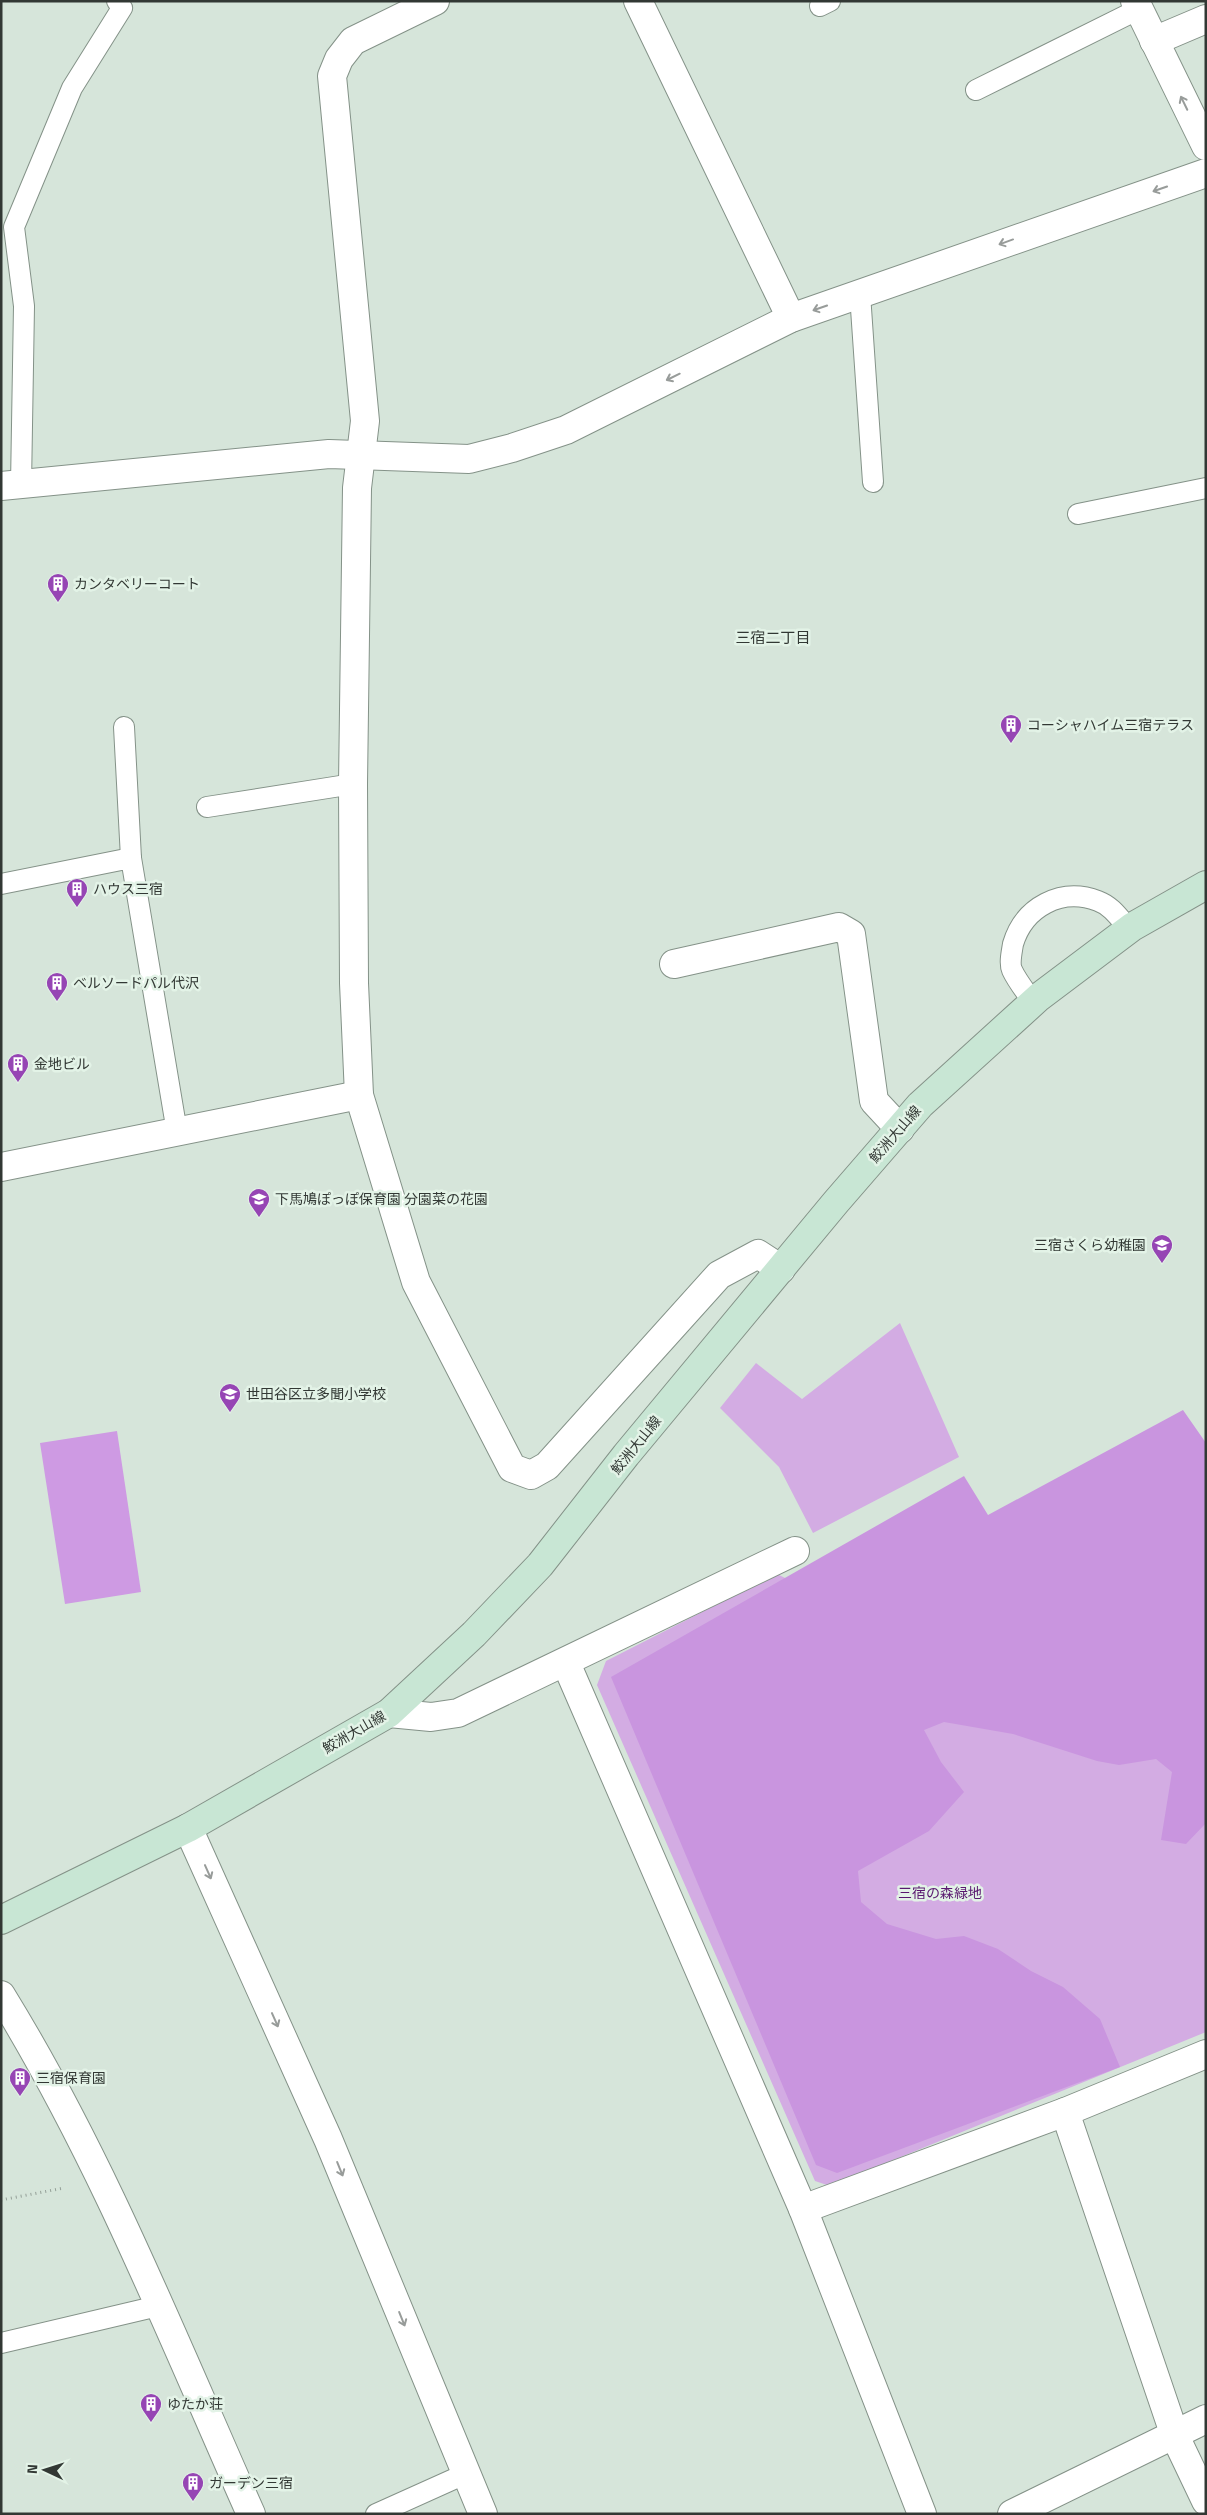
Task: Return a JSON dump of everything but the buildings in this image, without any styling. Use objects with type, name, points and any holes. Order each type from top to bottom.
[{"type":"main road","name":"鮫洲大山線","points":[[1,1920],[188,1828],[389,1713],[474,1634],[540,1565],[626,1455],[920,1105],[1033,1002],[1129,929],[1206,885]]},
{"type":"street","points":[[435,1],[353,41],[339,59],[332,76],[365,421],[358,488],[353,784],[354,983],[359,1095],[416,1282],[512,1468],[531,1475],[547,1466],[719,1275],[758,1254],[781,1269]]},
{"type":"street","points":[[638,1],[792,318]]},
{"type":"street","points":[[1137,5],[1206,146]]},
{"type":"street","points":[[1154,41],[1206,19]]},
{"type":"street","points":[[11,485],[320,455],[361,454],[469,459],[512,448],[566,430],[792,318],[1206,173]]},
{"type":"street","points":[[674,964],[839,927],[851,934],[874,1101],[900,1128]]},
{"type":"street","points":[[1,1167],[359,1095]]},
{"type":"street","points":[[389,1713],[430,1717],[458,1713],[566,1663],[795,1551]]},
{"type":"street","points":[[566,1663],[803,2209],[922,2514]]},
{"type":"street","points":[[188,1828],[328,2139],[483,2514]]},
{"type":"street","points":[[1,1995],[27,2038],[104,2181],[250,2514]]},
{"type":"street","points":[[803,2209],[1065,2112],[1206,2054]]},
{"type":"street","points":[[1065,2112],[1175,2436],[1206,2501]]},
{"type":"street","points":[[1012,2514],[1206,2420]]},
{"type":"lane","points":[[11,485],[24,306],[14,227],[72,88],[122,8],[117,1]]},
{"type":"lane","points":[[976,90],[1137,5]]},
{"type":"lane","points":[[860,294],[873,482]]},
{"type":"lane","points":[[1078,514],[1206,488]]},
{"type":"lane","points":[[124,728],[131,858],[177,1132]]},
{"type":"lane","points":[[207,807],[353,784]]},
{"type":"lane","points":[[1,884],[131,858]]},
{"type":"lane","points":[[1033,1002],[1011,969],[1012,950],[1018,929],[1027,916],[1050,902],[1062,898],[1083,898],[1099,901],[1111,908],[1129,929]]},
{"type":"lane","points":[[1,2343],[158,2306]]},
{"type":"lane","points":[[376,2514],[465,2474]]},
{"type":"path","points":[[1,2200],[104,2181]]},
{"type":"green space","points":[[900,1323],[959,1457],[813,1533],[779,1467],[720,1408],[756,1363],[802,1399]]},
{"type":"green space","name":"三宿の森緑地","points":[[777,1574],[860,1615],[1206,1604],[1206,2032],[830,2186],[815,2181],[597,1685],[606,1661]]},
{"type":"shaded area","name":"三宿の森緑地","points":[[1183,1410],[1206,1443],[1206,1823],[1186,1844],[1161,1840],[1172,1772],[1156,1759],[1119,1765],[1097,1761],[1013,1734],[944,1722],[924,1730],[941,1762],[964,1792],[929,1831],[858,1871],[861,1902],[887,1924],[936,1939],[964,1936],[998,1949],[1031,1971],[1063,1987],[1100,2019],[1120,2067],[837,2173],[816,2165],[611,1677],[964,1476],[988,1515]]},
{"type":"shaded area","points":[[117,1431],[141,1592],[65,1604],[40,1443]]},
{"type":"place","name":"カンタベリーコート","points":[[58,603]]},
{"type":"place","name":"コーシャハイム三宿テラス","points":[[1011,744]]},
{"type":"place","name":"ハウス三宿","points":[[77,908]]},
{"type":"place","name":"ベルソードパル代沢","points":[[57,1002]]},
{"type":"place","name":"金地ビル","points":[[18,1083]]},
{"type":"place","name":"下馬鳩ぽっぽ保育園 分園菜の花園","points":[[259,1218]]},
{"type":"place","name":"三宿さくら幼稚園","points":[[1162,1264]]},
{"type":"place","name":"世田谷区立多聞小学校","points":[[230,1413]]},
{"type":"place","name":"三宿保育園","points":[[20,2097]]},
{"type":"place","name":"ゆたか荘","points":[[151,2423]]},
{"type":"place","name":"ガーデン三宿","points":[[193,2502]]},
{"type":"district","name":"三宿二丁目","points":[[773,638]]}]
